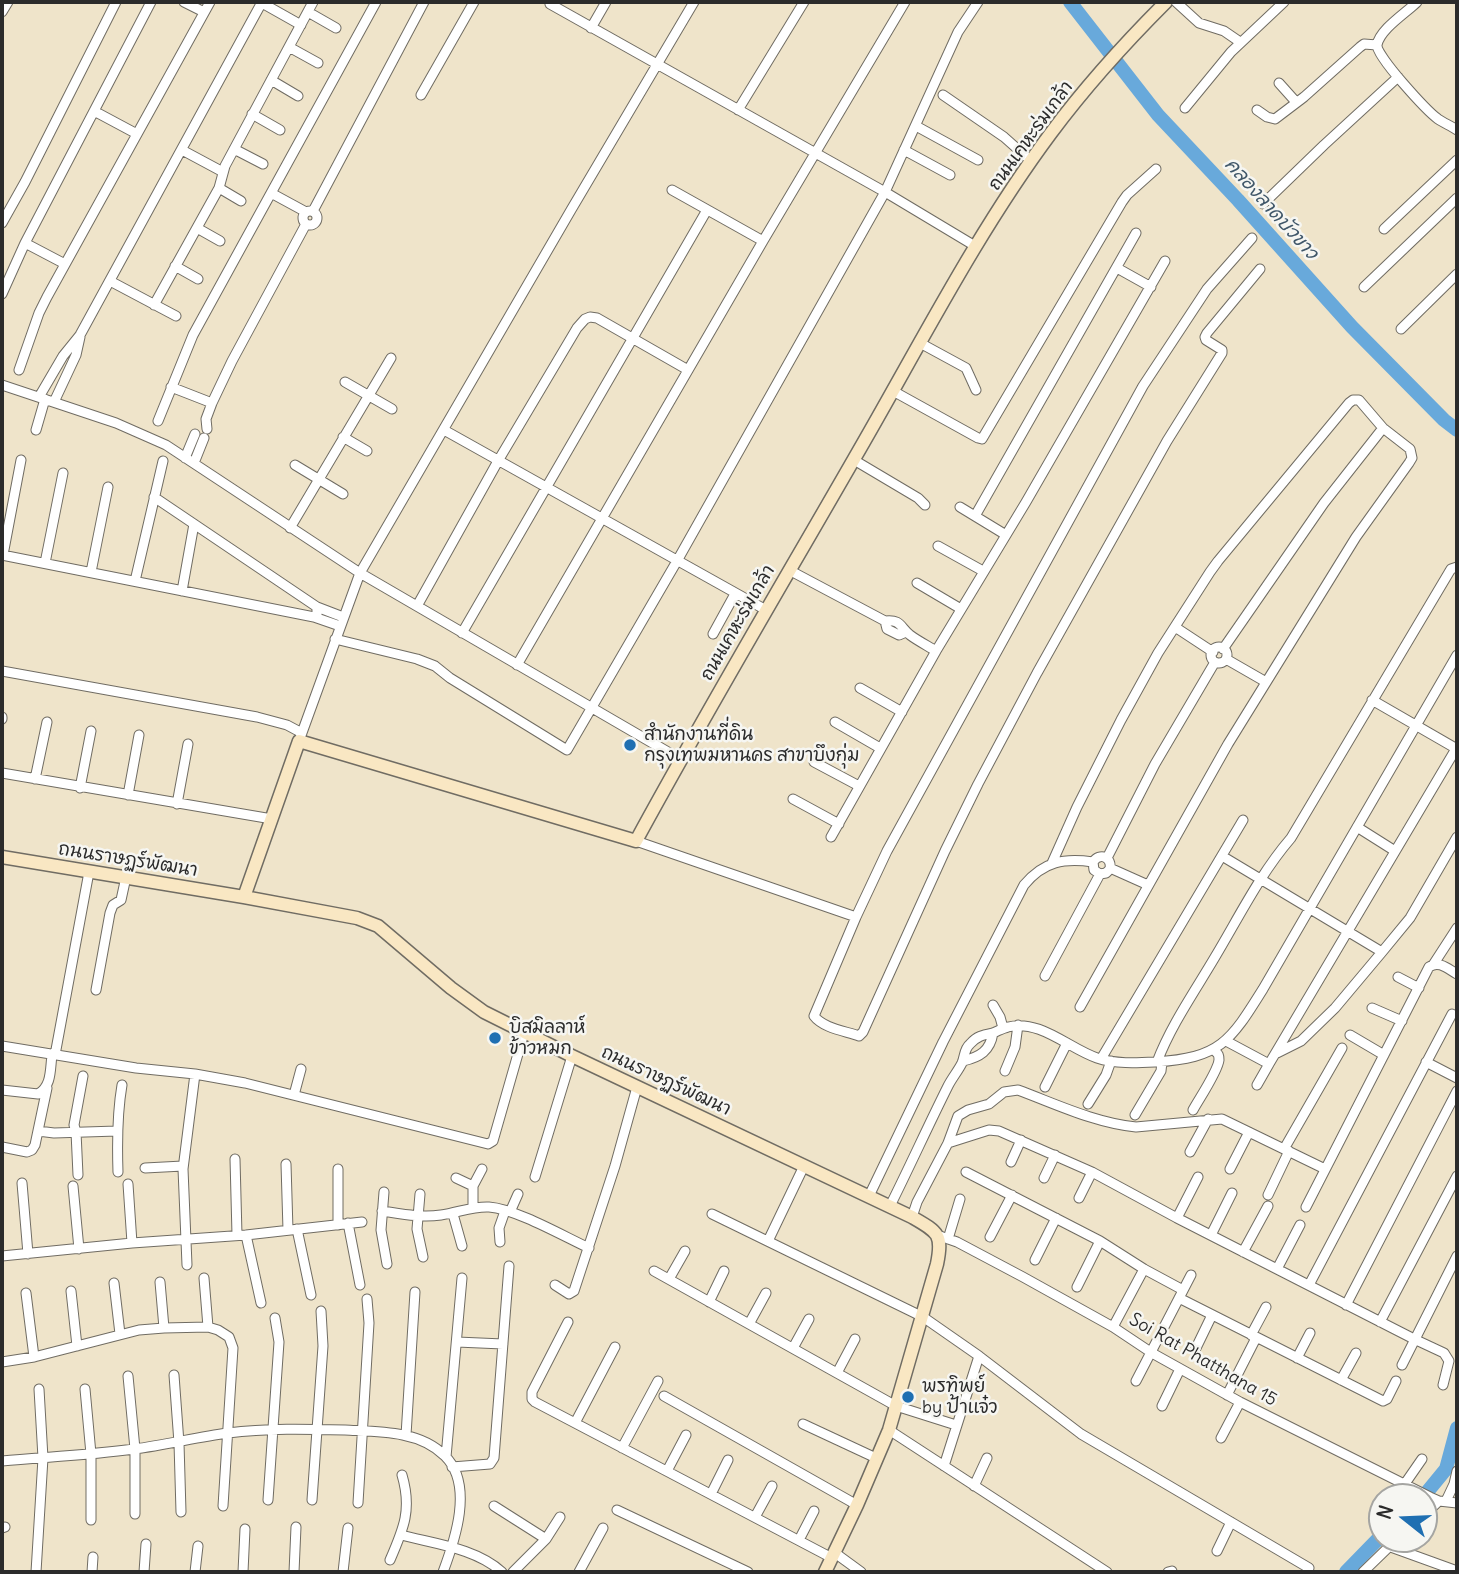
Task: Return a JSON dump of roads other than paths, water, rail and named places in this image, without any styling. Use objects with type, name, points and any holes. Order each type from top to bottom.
[{"type":"street","points":[[2,12],[8,2]]},
{"type":"street","points":[[2,223],[116,2]]},
{"type":"street","points":[[2,294],[25,243],[151,2]]},
{"type":"street","points":[[184,2],[204,12]]},
{"type":"street","points":[[19,370],[39,313],[210,2]]},
{"type":"street","points":[[154,305],[219,188],[234,149],[313,2]]},
{"type":"street","points":[[158,421],[193,335],[376,2]]},
{"type":"street","points":[[190,460],[232,361],[306,225],[303,219],[424,2]]},
{"type":"street","points":[[421,95],[474,2]]},
{"type":"street","points":[[591,28],[606,2]]},
{"type":"street","points":[[244,897],[360,573],[694,2]]},
{"type":"street","points":[[738,110],[804,2]]},
{"type":"street","points":[[517,665],[905,2]]},
{"type":"street","points":[[335,639],[435,666],[567,750],[885,192],[958,32],[978,2]]},
{"type":"street","name":"ถนนเคหะร่มเกล้า","points":[[636,841],[680,759],[975,246],[1031,161],[1089,85],[1166,2]]},
{"type":"street","points":[[1176,2],[1199,23],[1224,31],[1240,42]]},
{"type":"street","points":[[1185,108],[1240,42],[1284,2]]},
{"type":"street","points":[[1418,2],[1385,31],[1377,46],[1378,52],[1436,118],[1457,130]]},
{"type":"street","points":[[37,430],[63,356],[80,335],[262,3],[301,25]]},
{"type":"street","points":[[550,4],[885,192],[975,246]]},
{"type":"street","points":[[308,12],[336,28]]},
{"type":"street","points":[[1257,110],[1266,117],[1275,119],[1364,44],[1377,46]]},
{"type":"street","points":[[289,47],[318,63]]},
{"type":"street","points":[[1263,204],[1398,77]]},
{"type":"street","points":[[271,80],[298,96]]},
{"type":"street","points":[[1279,83],[1296,102]]},
{"type":"street","points":[[943,95],[1004,137],[1031,161]]},
{"type":"street","points":[[94,111],[137,134]]},
{"type":"street","points":[[253,114],[280,130]]},
{"type":"street","points":[[916,126],[978,160]]},
{"type":"street","points":[[234,149],[263,164]]},
{"type":"street","points":[[182,150],[223,172]]},
{"type":"street","points":[[904,150],[950,175]]},
{"type":"street","points":[[1384,229],[1457,160]]},
{"type":"street","points":[[892,391],[982,439],[1122,202],[1156,169]]},
{"type":"street","points":[[219,188],[242,201]]},
{"type":"street","points":[[672,190],[763,241]]},
{"type":"street","points":[[271,193],[309,212]]},
{"type":"street","points":[[1364,287],[1457,198]]},
{"type":"street","points":[[463,634],[707,210]]},
{"type":"street","points":[[197,228],[220,241]]},
{"type":"street","points":[[975,516],[1136,233]]},
{"type":"street","points":[[1252,237],[1207,289],[1143,386],[893,839],[814,1016],[817,1021],[859,1036],[863,1032],[951,840],[1018,709],[1167,441],[1222,352],[1206,340],[1207,333],[1260,269]]},
{"type":"street","points":[[25,243],[65,264]]},
{"type":"street","points":[[831,837],[936,651],[1106,367],[1166,261]]},
{"type":"street","points":[[176,266],[198,279]]},
{"type":"street","points":[[1117,268],[1151,287]]},
{"type":"street","points":[[1401,330],[1457,274]]},
{"type":"street","points":[[110,281],[176,316]]},
{"type":"street","points":[[417,606],[498,461],[584,319],[597,318],[688,370]]},
{"type":"street","points":[[46,399],[76,355],[80,335]]},
{"type":"street","points":[[920,343],[965,368],[976,390]]},
{"type":"street","points":[[290,528],[391,358]]},
{"type":"street","points":[[345,382],[392,409]]},
{"type":"street","points":[[2,385],[116,423],[166,445],[360,573],[680,759]]},
{"type":"street","points":[[171,387],[212,403]]},
{"type":"street","points":[[1052,863],[1121,720],[1158,653],[1218,561],[1349,403],[1353,400],[1362,402],[1383,428],[1410,449],[1412,452],[1409,463],[1356,537],[1266,682],[1080,1007]]},
{"type":"street","points":[[1223,649],[1308,526],[1383,428]]},
{"type":"street","points":[[444,430],[766,610]]},
{"type":"street","points":[[343,437],[368,451]]},
{"type":"street","points":[[21,460],[2,555],[341,622]]},
{"type":"street","points":[[854,460],[918,498],[925,505]]},
{"type":"street","points":[[135,581],[163,461]]},
{"type":"street","points":[[295,466],[343,494]]},
{"type":"street","points":[[46,563],[63,473]]},
{"type":"street","points":[[91,572],[108,487]]},
{"type":"street","points":[[154,497],[341,622]]},
{"type":"street","points":[[960,507],[1006,535]]},
{"type":"street","points":[[182,591],[194,524]]},
{"type":"street","points":[[938,546],[983,571]]},
{"type":"street","points":[[1135,1115],[1161,1070],[1159,1062],[1163,1047],[1176,1023],[1261,879],[1277,854],[1292,838],[1451,569],[1457,567]]},
{"type":"street","points":[[789,570],[885,621],[887,629],[900,635],[906,632],[936,651]]},
{"type":"street","points":[[917,583],[961,609]]},
{"type":"street","points":[[713,634],[735,594]]},
{"type":"street","points":[[314,617],[317,615],[317,607]]},
{"type":"street","points":[[1175,627],[1213,652]]},
{"type":"street","points":[[1215,662],[1212,657],[1217,648],[1223,649],[1227,654],[1226,659]]},
{"type":"street","points":[[890,1206],[947,1088],[963,1061],[968,1045],[979,1035],[1017,1025],[1035,1028],[1101,1059],[1126,1063],[1192,1058],[1214,1050],[1226,1041],[1245,1018],[1457,655]]},
{"type":"street","points":[[1226,659],[1266,682]]},
{"type":"street","points":[[1215,662],[1220,663],[1226,659]]},
{"type":"street","points":[[1107,858],[1155,764],[1215,662]]},
{"type":"street","points":[[2,671],[257,717],[287,725],[301,737],[636,841],[856,917]]},
{"type":"street","points":[[860,688],[902,712]]},
{"type":"street","points":[[1257,1086],[1457,748],[1372,700]]},
{"type":"street","points":[[35,779],[47,722]]},
{"type":"street","points":[[835,722],[880,748]]},
{"type":"street","points":[[80,788],[90,731]]},
{"type":"street","points":[[128,795],[139,735]]},
{"type":"street","points":[[177,804],[188,744]]},
{"type":"street","points":[[814,762],[859,786]]},
{"type":"street","points":[[2,774],[272,819]]},
{"type":"street","points":[[793,799],[839,824]]},
{"type":"street","points":[[1101,1059],[1243,820]]},
{"type":"street","points":[[1357,827],[1395,851]]},
{"type":"street","points":[[1275,1054],[1301,1041],[1335,1008],[1382,952],[1410,918],[1457,837]]},
{"type":"street","points":[[1098,856],[1102,856],[1111,862],[1110,868],[1106,873],[1100,874],[1094,870],[1093,862],[1098,856]]},
{"type":"street","points":[[1222,856],[1382,952]]},
{"type":"street","name":"ถนนราษฏร์พัฒนา","points":[[2,857],[244,897],[371,923],[386,932],[484,1012],[890,1206],[943,1237]]},
{"type":"street","points":[[869,1196],[943,1042],[1019,894],[1031,877],[1052,863],[1064,860],[1093,862]]},
{"type":"street","points":[[1110,868],[1148,885]]},
{"type":"street","points":[[2,1147],[27,1152],[35,1145],[89,872]]},
{"type":"street","points":[[1045,976],[1100,874]]},
{"type":"street","points":[[96,990],[110,913],[113,905],[121,900],[126,877]]},
{"type":"street","points":[[1306,1207],[1429,967],[1457,928]]},
{"type":"street","points":[[1433,965],[1438,964],[1457,974]]},
{"type":"street","points":[[1398,977],[1419,988]]},
{"type":"street","points":[[993,1005],[1003,1028]]},
{"type":"street","points":[[1372,1007],[1402,1021]]},
{"type":"street","points":[[1309,1285],[1455,1009]]},
{"type":"street","points":[[1005,1071],[1017,1039],[1017,1025]]},
{"type":"street","points":[[963,1061],[978,1057],[989,1047],[993,1032]]},
{"type":"street","points":[[2,1046],[245,1083],[490,1143],[493,1141],[524,1033]]},
{"type":"street","points":[[1350,1035],[1384,1055]]},
{"type":"street","points":[[1226,1041],[1269,1064]]},
{"type":"street","points":[[1045,1087],[1068,1043]]},
{"type":"street","points":[[1268,1195],[1286,1150],[1342,1048]]},
{"type":"street","points":[[1193,1111],[1219,1060],[1214,1050]]},
{"type":"street","points":[[535,1177],[572,1056]]},
{"type":"street","points":[[1088,1104],[1106,1075],[1111,1061]]},
{"type":"street","points":[[1426,1062],[1457,1079]]},
{"type":"street","points":[[294,1095],[301,1069]]},
{"type":"street","points":[[187,1265],[183,1167],[195,1074]]},
{"type":"street","points":[[78,1175],[74,1125],[83,1076]]},
{"type":"street","points":[[118,1172],[117,1131],[122,1085]]},
{"type":"street","points":[[555,1285],[569,1294],[573,1293],[637,1087]]},
{"type":"street","points":[[2,1090],[38,1094],[47,1088]]},
{"type":"street","points":[[912,1217],[955,1123],[963,1112],[989,1104],[1010,1090],[1018,1090],[1099,1120],[1126,1126],[1222,1119],[1325,1169]]},
{"type":"street","points":[[1346,1305],[1457,1091]]},
{"type":"street","points":[[1190,1152],[1208,1119]]},
{"type":"street","points":[[948,1143],[993,1130],[1004,1132],[1091,1172],[1444,1353],[1449,1361],[1443,1385]]},
{"type":"street","points":[[38,1131],[117,1131]]},
{"type":"street","points":[[1230,1168],[1249,1132]]},
{"type":"street","points":[[1011,1162],[1021,1140]]},
{"type":"street","points":[[1044,1178],[1055,1155]]},
{"type":"street","points":[[235,1159],[241,1235],[261,1303]]},
{"type":"street","points":[[286,1164],[293,1230],[311,1295]]},
{"type":"street","points":[[768,1241],[804,1166]]},
{"type":"street","points":[[145,1168],[183,1167]]},
{"type":"street","points":[[338,1169],[343,1224],[360,1285]]},
{"type":"street","points":[[473,1208],[473,1186],[482,1169]]},
{"type":"street","points":[[966,1172],[1100,1241],[1212,1315],[1383,1401],[1387,1399],[1396,1381]]},
{"type":"street","points":[[1079,1198],[1091,1172]]},
{"type":"street","points":[[1380,1322],[1457,1176]]},
{"type":"street","points":[[1177,1218],[1198,1177]]},
{"type":"street","points":[[456,1178],[473,1186]]},
{"type":"street","points":[[22,1183],[28,1254]]},
{"type":"street","points":[[128,1184],[132,1243]]},
{"type":"street","points":[[73,1186],[79,1249]]},
{"type":"street","points":[[384,1192],[381,1230],[387,1264]]},
{"type":"street","points":[[1211,1235],[1232,1193]]},
{"type":"street","points":[[420,1194],[417,1229],[423,1257]]},
{"type":"street","points":[[500,1242],[499,1228],[518,1194]]},
{"type":"street","points":[[990,1237],[1012,1195]]},
{"type":"street","points":[[825,1572],[857,1506],[888,1430],[923,1317],[940,1244],[960,1199]]},
{"type":"street","points":[[1243,1252],[1268,1206]]},
{"type":"street","points":[[382,1211],[418,1216],[453,1214],[485,1207],[507,1212],[589,1248]]},
{"type":"street","points":[[453,1214],[462,1246]]},
{"type":"street","points":[[712,1214],[923,1317],[1081,1434],[1309,1568]]},
{"type":"street","points":[[1035,1260],[1056,1218]]},
{"type":"street","points":[[2,1256],[362,1222]]},
{"type":"street","points":[[1277,1269],[1300,1225]]},
{"type":"street","name":"Soi Rat Phatthana 15","points":[[943,1237],[1113,1327],[1152,1353],[1240,1402],[1400,1483]]},
{"type":"street","points":[[1077,1287],[1100,1241]]},
{"type":"street","points":[[669,1279],[685,1251]]},
{"type":"street","points":[[1402,1365],[1457,1256]]},
{"type":"street","points":[[452,1467],[493,1462],[509,1266]]},
{"type":"street","points":[[1113,1327],[1144,1269]]},
{"type":"street","points":[[654,1271],[896,1406],[956,1425]]},
{"type":"street","points":[[709,1302],[724,1271]]},
{"type":"street","points":[[1136,1381],[1191,1275]]},
{"type":"street","points":[[204,1278],[208,1327]]},
{"type":"street","points":[[446,1457],[462,1278]]},
{"type":"street","points":[[160,1282],[164,1328]]},
{"type":"street","points":[[114,1283],[120,1334]]},
{"type":"street","points":[[71,1291],[77,1346]]},
{"type":"street","points":[[406,1435],[415,1292]]},
{"type":"street","points":[[26,1293],[34,1357]]},
{"type":"street","points":[[749,1324],[765,1293]]},
{"type":"street","points":[[358,1503],[369,1323],[367,1299]]},
{"type":"street","points":[[1227,1395],[1266,1307]]},
{"type":"street","points":[[312,1500],[323,1346],[321,1311]]},
{"type":"street","points":[[1196,1348],[1212,1315]]},
{"type":"street","points":[[268,1500],[279,1342],[275,1318]]},
{"type":"street","points":[[793,1348],[809,1318]]},
{"type":"street","points":[[568,1322],[535,1386],[531,1396],[535,1402],[799,1540],[833,1555],[861,1572]]},
{"type":"street","points":[[2,1362],[34,1357],[120,1334],[164,1328],[208,1327],[229,1336],[233,1348],[223,1507]]},
{"type":"street","points":[[1297,1358],[1310,1333]]},
{"type":"street","points":[[838,1373],[855,1339]]},
{"type":"street","points":[[457,1342],[503,1344]]},
{"type":"street","points":[[575,1423],[615,1347]]},
{"type":"street","points":[[1340,1380],[1356,1353]]},
{"type":"street","points":[[944,1466],[979,1356]]},
{"type":"street","points":[[1162,1406],[1180,1369]]},
{"type":"street","points":[[174,1375],[181,1512]]},
{"type":"street","points":[[128,1377],[135,1449],[135,1514]]},
{"type":"street","points":[[622,1448],[658,1381]]},
{"type":"street","points":[[36,1572],[43,1458],[39,1388]]},
{"type":"street","points":[[85,1389],[91,1454],[91,1520]]},
{"type":"street","points":[[664,1396],[857,1506]]},
{"type":"street","points":[[1221,1438],[1240,1402]]},
{"type":"street","points":[[803,1424],[876,1458]]},
{"type":"street","points":[[2,1461],[135,1449],[227,1433],[274,1429],[406,1435],[426,1443],[446,1457],[459,1488],[460,1513],[443,1572]]},
{"type":"street","points":[[888,1430],[1107,1572]]},
{"type":"street","points":[[667,1471],[686,1435]]},
{"type":"street","points":[[974,1486],[987,1458]]},
{"type":"street","points":[[1410,1483],[1422,1459]]},
{"type":"street","points":[[711,1494],[728,1460]]},
{"type":"street","points":[[1438,1500],[1454,1484],[1457,1471]]},
{"type":"street","points":[[390,1560],[401,1535],[407,1503],[402,1475]]},
{"type":"street","points":[[755,1517],[772,1486]]},
{"type":"street","name":"Soi Rat Phatthana 15","points":[[1438,1500],[1457,1503]]},
{"type":"street","points":[[494,1506],[546,1539]]},
{"type":"street","points":[[617,1510],[748,1572]]},
{"type":"street","points":[[799,1540],[814,1511]]},
{"type":"street","points":[[513,1572],[546,1539],[560,1517]]},
{"type":"street","points":[[1217,1551],[1231,1522]]},
{"type":"street","points":[[294,1572],[296,1527]]},
{"type":"street","points":[[343,1572],[348,1528]]},
{"type":"street","points":[[579,1572],[603,1528]]},
{"type":"street","points":[[243,1572],[245,1530]]},
{"type":"street","points":[[401,1535],[485,1559],[502,1572]]},
{"type":"street","points":[[144,1572],[146,1544]]},
{"type":"street","points":[[195,1572],[198,1546]]},
{"type":"street","points":[[1363,1572],[1381,1553]]},
{"type":"street","points":[[1407,1553],[1457,1571]]},
{"type":"street","points":[[92,1572],[93,1557]]},
{"type":"waterway","name":"คลองลาดบัวขาว","points":[[1070,2],[1158,115],[1352,327],[1457,430]]},
{"type":"waterway","points":[[1434,1483],[1446,1469],[1457,1428]]},
{"type":"waterway","points":[[1346,1572],[1368,1549]]},
{"type":"place","name":"สำนักงานที่ดิน กรุงเทพมหานคร สาขาบึงกุ่ม","points":[[630,745]]},
{"type":"place","name":"บิสมิลลาห์ ข้าวหมก","points":[[495,1038]]},
{"type":"place","name":"พรทิพย์ by ป้าแจ๋ว","points":[[908,1397]]}]
